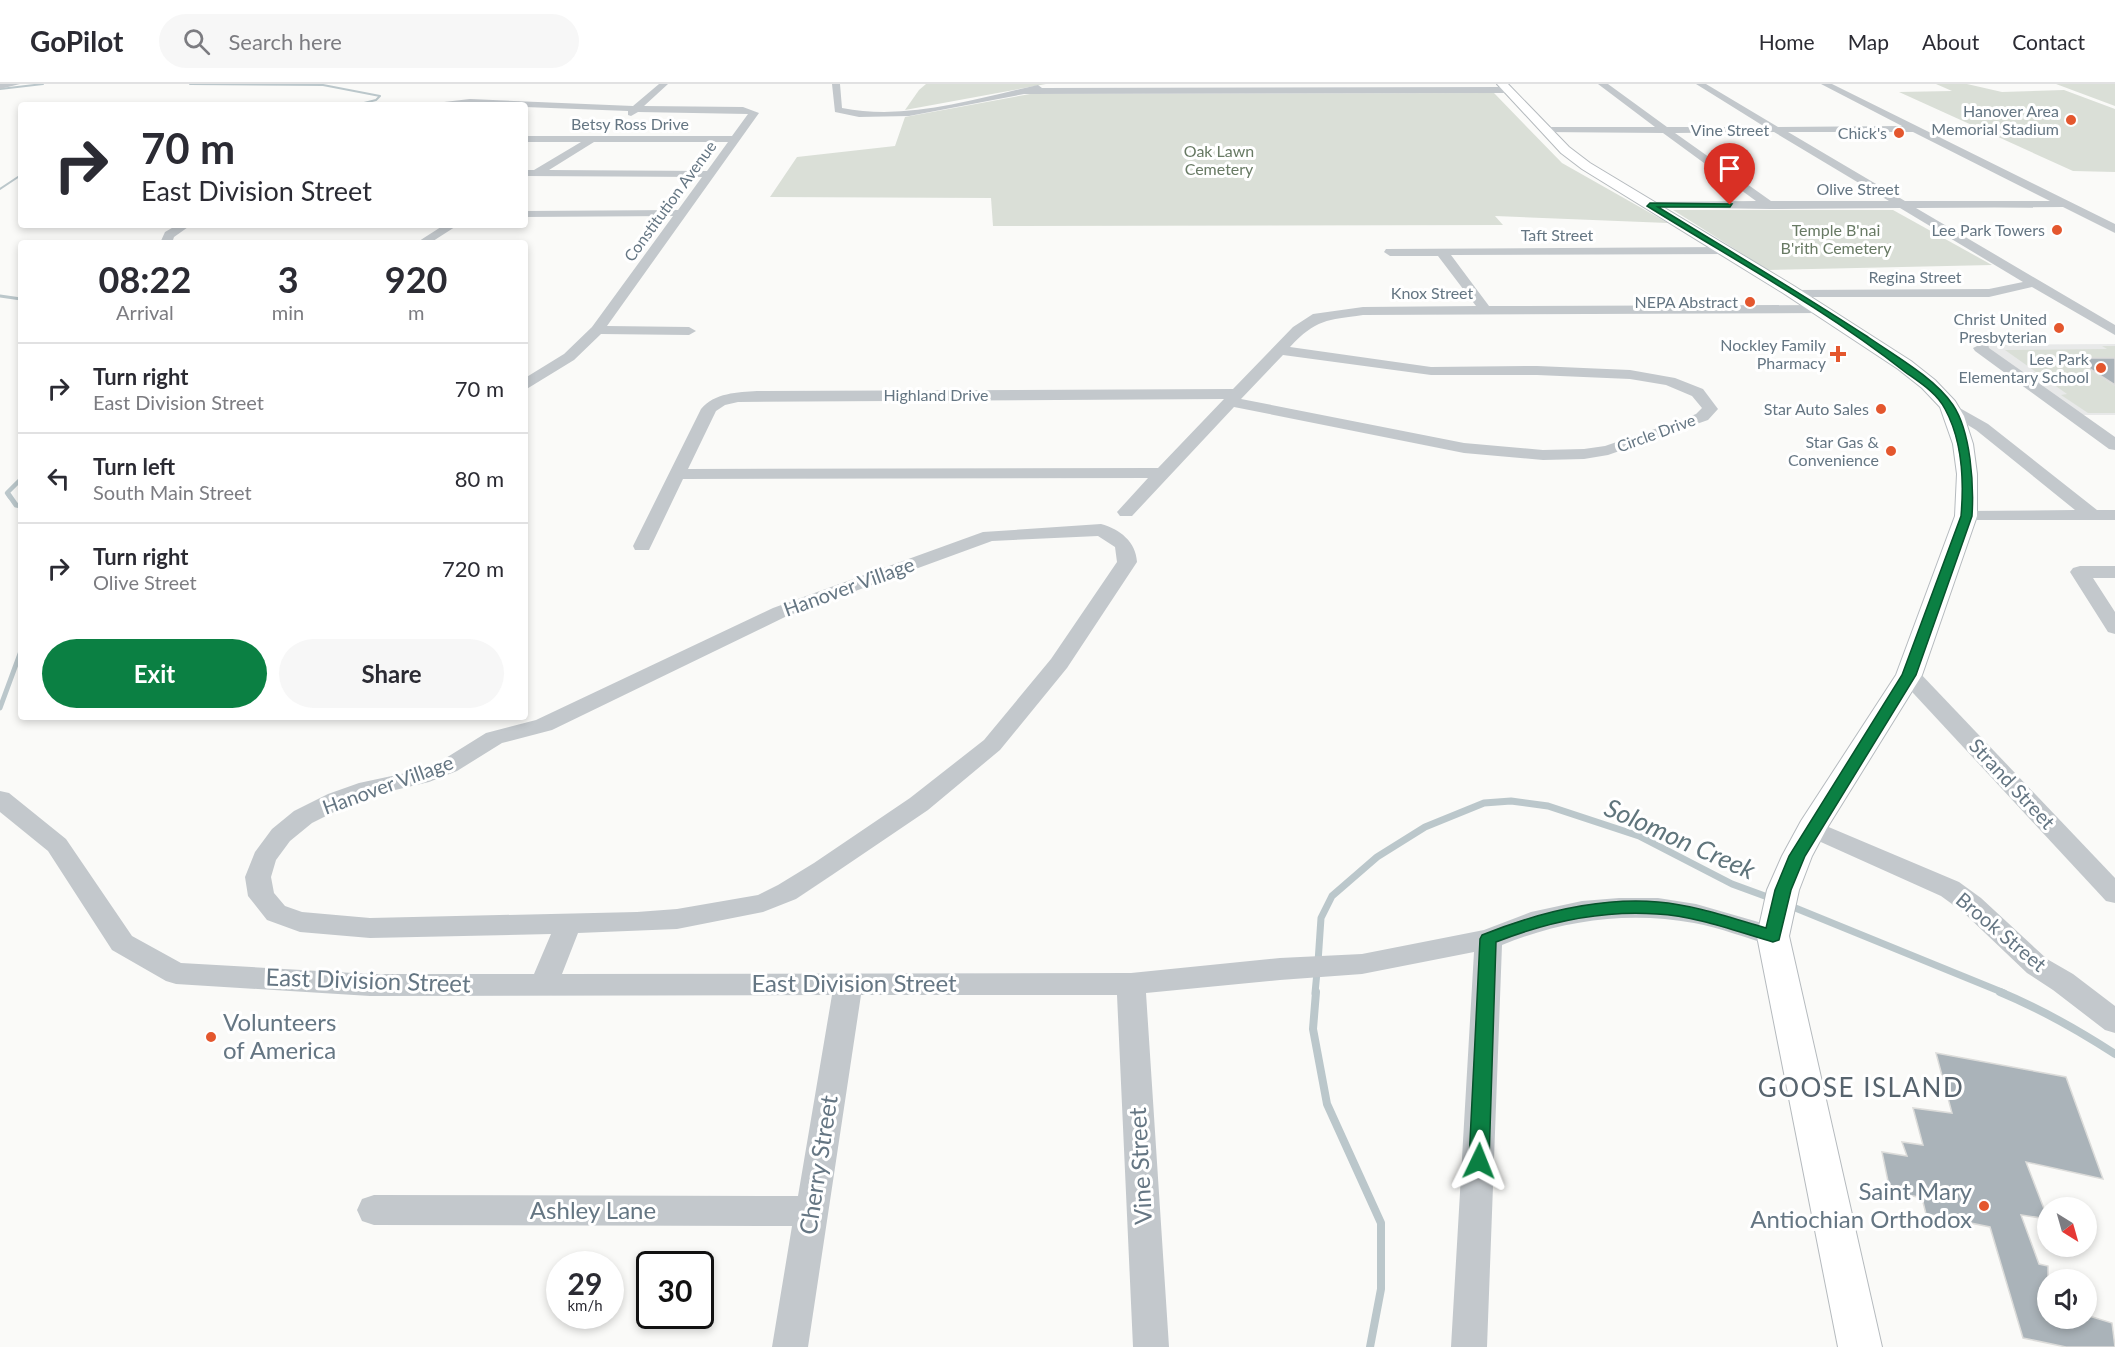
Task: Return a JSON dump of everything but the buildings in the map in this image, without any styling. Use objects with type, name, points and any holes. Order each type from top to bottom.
[{"type":"main road","points":[[1504,87],[1565,150],[1586,166],[1821,309],[1892,357],[1934,390],[1949,407],[1959,432],[1969,489],[1966,516],[1909,675],[1812,828],[1797,856],[1778,913],[1860,1347]]},
{"type":"street","points":[[0,86],[16,84]]},
{"type":"street","points":[[531,173],[615,124],[637,109],[664,84]]},
{"type":"street","points":[[836,84],[838,110],[860,115],[900,114],[1058,84]]},
{"type":"street","points":[[1602,84],[1770,206]]},
{"type":"street","points":[[1700,84],[2115,331]]},
{"type":"street","points":[[1825,84],[2115,229]]},
{"type":"street","points":[[1024,91],[1504,87]]},
{"type":"street","points":[[528,104],[637,109]]},
{"type":"street","name":"Constitution Avenue","points":[[528,383],[569,357],[597,330],[754,114],[751,111],[637,109]]},
{"type":"street","name":"Vine Street","points":[[1546,130],[1915,129]]},
{"type":"street","name":"Betsy Ross Drive","points":[[528,139],[735,139]]},
{"type":"street","points":[[531,173],[710,174]]},
{"type":"street","name":"Olive Street","points":[[1650,205],[2066,204]]},
{"type":"street","points":[[528,214],[683,213]]},
{"type":"street","points":[[167,240],[169,236],[181,228]]},
{"type":"street","points":[[427,240],[447,228]]},
{"type":"street","name":"Taft Street","points":[[1390,252],[1725,251]]},
{"type":"street","points":[[1442,252],[1486,311]]},
{"type":"street","name":"Regina Street","points":[[1795,294],[1989,293],[2034,283]]},
{"type":"street","name":"Knox Street","points":[[1126,512],[1307,322],[1332,314],[1363,311],[1821,309]]},
{"type":"street","points":[[597,330],[689,331]]},
{"type":"street","points":[[1983,347],[1980,348],[2115,445]]},
{"type":"street","name":"Circle Drive","points":[[1236,398],[1464,448],[1543,455],[1584,454],[1608,450],[1702,417],[1710,409],[1707,398],[1696,391],[1660,379],[1628,374],[1598,371],[1430,371],[1281,350]]},
{"type":"street","name":"Highland Drive","points":[[642,546],[709,409],[715,403],[738,398],[1236,398]]},
{"type":"street","points":[[1949,407],[1982,427],[2092,514]]},
{"type":"street","points":[[677,474],[1163,473]]},
{"type":"street","points":[[1966,516],[2115,515]]},
{"type":"street","name":"Hanover Village","points":[[1101,530],[1121,541],[1128,552],[1127,562],[1059,663],[992,746],[919,804],[822,870],[787,892],[763,903],[676,919],[569,923],[370,928],[300,922],[276,913],[261,896],[258,877],[264,858],[281,835],[303,817],[358,792],[421,777],[449,766],[497,728],[544,725],[780,612],[990,536],[1101,530]]},
{"type":"street","points":[[2115,572],[2080,572],[2115,628]]},
{"type":"street","name":"Strand Street","points":[[1909,675],[2115,894]]},
{"type":"street","name":"East Division Street","points":[[0,799],[57,845],[122,944],[176,973],[370,985],[1131,984],[1280,969],[1362,964],[1488,939],[1532,922],[1582,911],[1658,908],[1696,914],[1778,913]]},
{"type":"street","name":"Brook Street","points":[[1812,828],[1950,889],[1972,905],[2037,966],[2063,982],[2115,1022]]},
{"type":"street","points":[[544,983],[569,923]]},
{"type":"street","points":[[1469,1347],[1488,939]]},
{"type":"street","name":"Cherry Street","points":[[790,1347],[848,984]]},
{"type":"street","name":"Vine Street","points":[[1131,984],[1151,1347]]},
{"type":"street","name":"Ashley Lane","points":[[374,1210],[812,1211]]},
{"type":"shaded area","points":[[2115,344],[2115,415],[2079,415],[1978,345]]},
{"type":"green space","points":[[926,84],[1046,84],[905,110]]},
{"type":"green space","points":[[1936,84],[1967,84],[2002,92],[2064,90],[2115,109],[2115,172],[2073,171],[1899,92],[1952,91]]},
{"type":"green space","points":[[2056,84],[2115,84],[2115,106]]},
{"type":"green space","name":"Oak Lawn Cemetery","points":[[1494,93],[1562,163],[1668,223],[1495,216],[1503,225],[993,226],[991,198],[770,197],[797,157],[895,146],[905,117],[1030,94]]},
{"type":"green space","name":"Temple B'nai B'rith Cemetery","points":[[1673,210],[1893,210],[1992,265],[1768,270]]},
{"type":"green space","points":[[2102,346],[2115,346],[2115,360],[2074,359],[2115,386],[2115,413],[2088,413],[2061,395],[2067,394],[2005,350],[2107,349]]},
{"type":"waterway","name":"Solomon Creek","points":[[0,89],[43,84]]},
{"type":"waterway","name":"Solomon Creek","points":[[190,84],[323,85],[380,96],[368,102]]},
{"type":"waterway","name":"Solomon Creek","points":[[0,189],[18,177]]},
{"type":"waterway","name":"Solomon Creek","points":[[0,296],[18,299]]},
{"type":"waterway","name":"Solomon Creek","points":[[10,497],[7,493],[18,482]]},
{"type":"waterway","name":"Solomon Creek","points":[[9,495],[18,505]]},
{"type":"waterway","name":"Solomon Creek","points":[[0,708],[18,659]]},
{"type":"waterway","name":"Solomon Creek","points":[[1318,962],[1321,918],[1332,896],[1377,857],[1425,827],[1484,803],[1511,801],[1548,806],[1639,836],[1732,884],[1773,899]]},
{"type":"waterway","name":"Solomon Creek","points":[[1788,905],[2004,993]]},
{"type":"waterway","name":"Solomon Creek","points":[[1315,993],[1317,972]]},
{"type":"waterway","name":"Solomon Creek","points":[[1316,992],[1313,1029],[1327,1104],[1381,1223],[1381,1289],[1370,1347]]},
{"type":"waterway","name":"Solomon Creek","points":[[2000,992],[2059,1020],[2115,1054]]},
{"type":"place","name":"Hanover Area Memorial Stadium","points":[[2071,120]]},
{"type":"place","name":"Chick's","points":[[1899,133]]},
{"type":"place","name":"Lee Park Towers","points":[[2057,230]]},
{"type":"place","name":"NEPA Abstract","points":[[1750,302]]},
{"type":"place","name":"Christ United Presbyterian","points":[[2059,328]]},
{"type":"place","name":"Nockley Family Pharmacy","points":[[1838,354]]},
{"type":"place","name":"Lee Park Elementary School","points":[[2101,368]]},
{"type":"place","name":"Star Auto Sales","points":[[1881,409]]},
{"type":"place","name":"Star Gas & Convenience","points":[[1891,451]]},
{"type":"place","name":"Volunteers of America","points":[[211,1037]]},
{"type":"place","name":"Saint Mary Antiochian Orthodox","points":[[1984,1206]]},
{"type":"district","name":"GOOSE ISLAND","points":[[1861,1088]]},
{"type":"route","points":[[1479,1161],[1488,939],[1508,929],[1532,922],[1582,911],[1619,908],[1658,908],[1696,914],[1773,936],[1783,890],[1797,856],[1812,828],[1909,675],[1966,516],[1969,489],[1959,432],[1949,407],[1934,390],[1892,357],[1821,309],[1650,205],[1730,205]]}]
